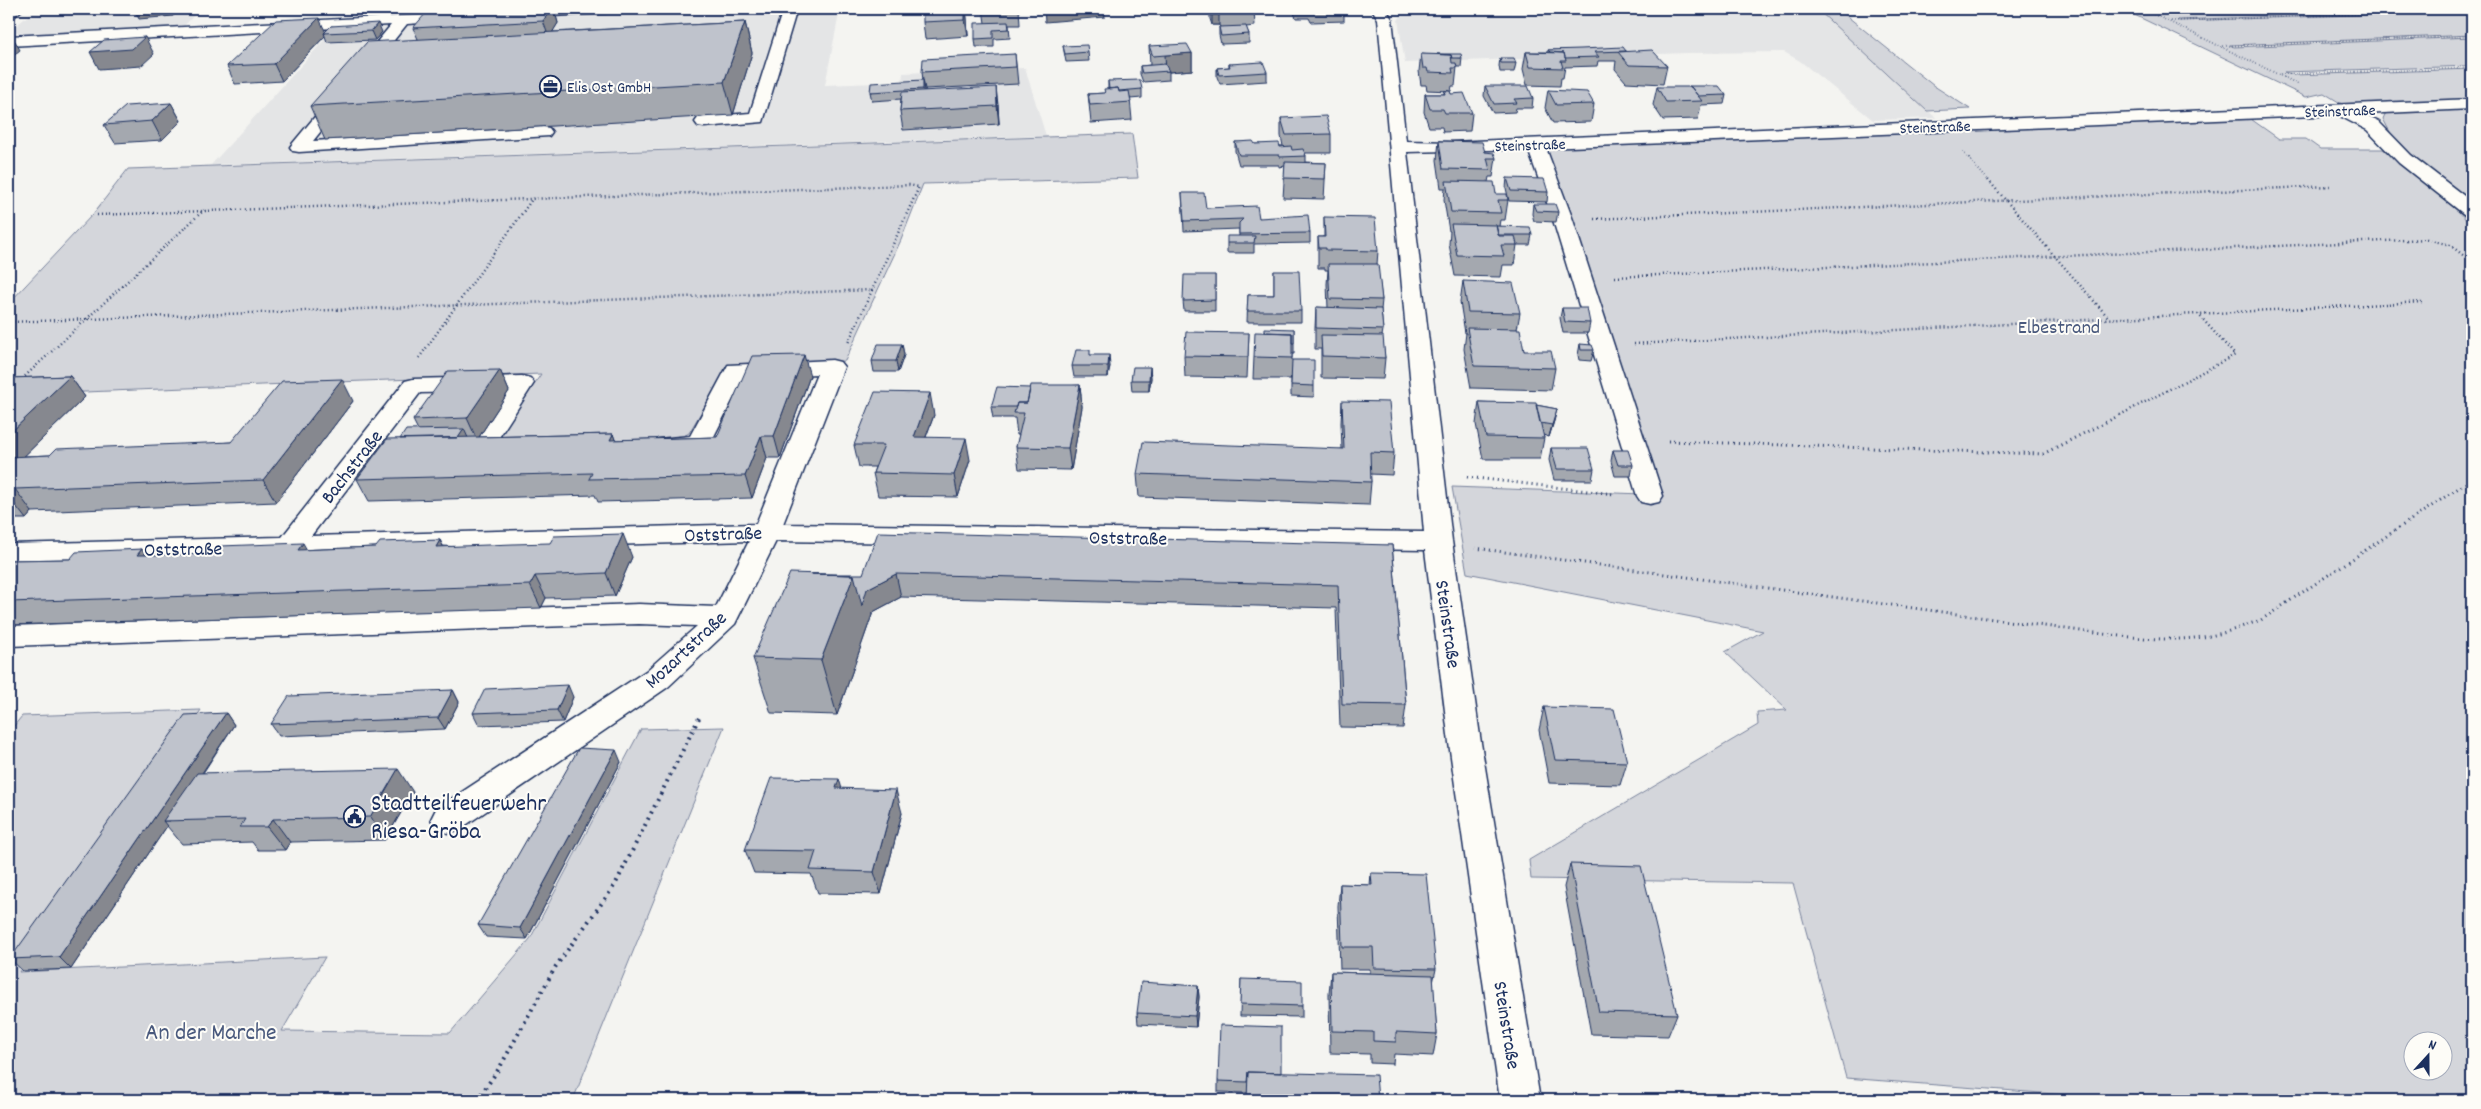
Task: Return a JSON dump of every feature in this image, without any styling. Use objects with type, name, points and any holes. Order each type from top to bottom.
[{"type":"street","points":[[9,14],[16,9]]},
{"type":"street","points":[[500,14],[606,9]]},
{"type":"street","points":[[704,122],[757,118],[790,9]]},
{"type":"street","name":"Steinstraße","points":[[1379,9],[1385,19],[1438,542],[1466,743],[1520,1100]]},
{"type":"street","points":[[9,41],[471,16]]},
{"type":"street","points":[[403,20],[299,147],[543,132]]},
{"type":"street","name":"Steinstraße","points":[[1398,146],[1451,147],[2472,104]]},
{"type":"street","points":[[2342,110],[2373,126],[2405,159],[2472,211]]},
{"type":"street","points":[[1535,143],[1563,220],[1650,496]]},
{"type":"street","points":[[642,445],[699,443],[736,370],[832,367]]},
{"type":"street","name":"Mozartstraße","points":[[448,819],[657,680],[725,618],[767,532],[775,506],[832,367]]},
{"type":"street","points":[[413,386],[522,383],[479,450],[519,449]]},
{"type":"street","name":"Bachstraße","points":[[289,546],[413,386]]},
{"type":"street","name":"Oststraße","points":[[9,553],[767,532],[1438,542]]},
{"type":"street","points":[[9,636],[639,614],[725,618]]},
{"type":"path","points":[[2143,9],[2223,46],[2342,110]]},
{"type":"path","points":[[2170,21],[2472,10]]},
{"type":"path","points":[[2223,46],[2472,36]]},
{"type":"path","points":[[2278,74],[2472,68]]},
{"type":"path","points":[[1935,126],[1964,153],[2108,317]]},
{"type":"path","points":[[97,215],[900,185],[919,187],[839,361],[832,367]]},
{"type":"path","points":[[1563,220],[2008,202],[2330,186]]},
{"type":"path","points":[[413,386],[403,380],[459,305],[534,198]]},
{"type":"path","points":[[16,385],[204,210]]},
{"type":"path","points":[[1582,279],[2428,239],[2450,244],[2472,262]]},
{"type":"path","points":[[9,322],[873,290]]},
{"type":"path","points":[[1604,346],[2108,317],[2422,302]]},
{"type":"path","points":[[1632,440],[2043,454],[2052,452],[2235,355],[2198,313]]},
{"type":"path","points":[[1431,473],[1631,496],[1650,496]]},
{"type":"path","points":[[1438,542],[2093,632],[2158,640],[2192,638],[2224,633],[2261,620],[2472,478]]},
{"type":"path","points":[[477,1100],[500,1067],[556,966],[615,885],[699,718]]},
{"type":"shaded area","points":[[36,9],[200,9],[184,26],[21,34],[11,30]]},
{"type":"shaded area","points":[[682,9],[840,9],[825,85],[902,82],[903,73],[1025,68],[1046,136],[211,165],[336,27]]},
{"type":"shaded area","points":[[1394,9],[1817,9],[1936,118],[1873,120],[1800,61],[1784,52],[1687,53],[1405,63],[1398,20],[1404,12]]},
{"type":"green space","points":[[1817,9],[1838,9],[1934,86],[1970,109],[1927,111]]},
{"type":"green space","points":[[2122,9],[2453,9],[2177,20],[2179,21],[2472,11],[2472,35],[2230,45],[2234,47],[2472,37],[2472,66],[2284,72],[2295,75],[2472,69],[2472,102],[2356,106],[2342,104],[2324,93],[2306,97]]},
{"type":"green space","points":[[2472,108],[2472,205],[2396,143],[2383,119],[2385,114],[2392,111]]},
{"type":"green space","name":"Elbestrand","points":[[2248,117],[2279,139],[2306,139],[2320,149],[2383,149],[2458,211],[2472,226],[2472,1100],[2082,1100],[2080,1096],[1846,1078],[1793,883],[1531,879],[1529,860],[1758,725],[1757,712],[1787,710],[1725,652],[1763,631],[1467,573],[1452,487],[1643,494],[1534,148]]},
{"type":"green space","points":[[1132,134],[1138,178],[923,184],[901,240],[845,361],[729,365],[689,433],[678,439],[515,443],[499,437],[541,374],[9,395],[9,303],[93,214],[128,169]]},
{"type":"green space","name":"An der Marche","points":[[201,710],[19,972],[325,957],[282,1031],[450,1033],[530,939],[641,729],[724,727],[573,1100],[9,1100],[9,732],[22,716]]},
{"type":"building","points":[[551,9],[543,21],[413,28],[426,13]]},
{"type":"building","points":[[935,9],[965,9],[965,20],[923,22],[923,12],[935,11]]},
{"type":"building","points":[[1219,9],[1254,9],[1255,10],[1220,12]]},
{"type":"building","points":[[319,18],[274,64],[227,66],[276,20]]},
{"type":"building","points":[[745,22],[724,82],[310,106],[367,42]]},
{"type":"building","points":[[1008,22],[1009,29],[993,30],[993,38],[975,39],[975,23]]},
{"type":"building","points":[[378,23],[371,31],[324,33],[331,26]]},
{"type":"building","points":[[1246,26],[1249,34],[1221,36],[1219,27]]},
{"type":"building","points":[[145,37],[132,49],[90,52],[104,40]]},
{"type":"building","points":[[1187,44],[1192,53],[1153,56],[1149,46]]},
{"type":"building","points":[[1087,45],[1088,52],[1065,54],[1063,46]]},
{"type":"building","points":[[1623,47],[1626,51],[1595,52],[1599,57],[1565,58],[1564,53],[1550,52],[1548,50],[1581,49]]},
{"type":"building","points":[[1652,50],[1667,66],[1629,65],[1618,52]]},
{"type":"building","points":[[1526,52],[1564,53],[1566,61],[1561,61],[1563,68],[1530,67]]},
{"type":"building","points":[[1015,54],[1016,67],[922,72],[923,59]]},
{"type":"building","points":[[1421,54],[1451,55],[1452,63],[1456,63],[1457,68],[1452,68],[1453,73],[1428,72],[1427,68],[1423,68]]},
{"type":"building","points":[[1437,54],[1461,54],[1462,58],[1452,58],[1451,55]]},
{"type":"building","points":[[1500,58],[1514,58],[1516,63],[1501,63]]},
{"type":"building","points":[[1263,62],[1267,72],[1219,75],[1217,68],[1230,67],[1229,64]]},
{"type":"building","points":[[1165,64],[1169,71],[1142,73],[1140,66]]},
{"type":"building","points":[[923,80],[923,89],[870,92],[871,83]]},
{"type":"building","points":[[1140,80],[1142,89],[1119,91],[1118,88],[1109,89],[1108,81]]},
{"type":"building","points":[[1485,86],[1528,86],[1533,98],[1514,99],[1517,103],[1494,104]]},
{"type":"building","points":[[1689,86],[1719,86],[1726,95],[1698,96]]},
{"type":"building","points":[[996,87],[997,106],[900,111],[902,92]]},
{"type":"building","points":[[1657,87],[1691,87],[1702,101],[1666,102]]},
{"type":"building","points":[[1118,88],[1119,92],[1129,91],[1131,102],[1090,105],[1088,94],[1105,93],[1104,89]]},
{"type":"building","points":[[1548,90],[1587,92],[1594,104],[1556,105]]},
{"type":"building","points":[[1444,91],[1450,91],[1451,94],[1464,93],[1472,113],[1445,113],[1443,109],[1430,109],[1425,94],[1445,94]]},
{"type":"building","points":[[171,103],[152,121],[104,125],[126,106]]},
{"type":"building","points":[[1326,116],[1331,134],[1286,135],[1281,118]]},
{"type":"building","points":[[1253,141],[1255,144],[1279,143],[1280,147],[1291,146],[1292,150],[1303,149],[1306,156],[1239,155],[1235,142]]},
{"type":"building","points":[[1439,141],[1482,142],[1485,152],[1494,153],[1496,158],[1487,158],[1490,170],[1443,169]]},
{"type":"building","points":[[1285,162],[1326,163],[1325,179],[1284,178]]},
{"type":"building","points":[[1507,178],[1544,179],[1548,192],[1511,191]]},
{"type":"building","points":[[1446,181],[1494,182],[1496,194],[1507,194],[1508,200],[1498,200],[1501,213],[1451,212]]},
{"type":"building","points":[[1182,193],[1204,193],[1206,208],[1257,206],[1259,218],[1308,215],[1310,233],[1239,234],[1239,223],[1243,219],[1184,221]]},
{"type":"building","points":[[1533,204],[1555,204],[1558,212],[1536,211]]},
{"type":"building","points":[[1324,217],[1375,218],[1378,251],[1326,250],[1326,248],[1319,248],[1318,237],[1325,237]]},
{"type":"building","points":[[1451,224],[1496,225],[1499,236],[1515,236],[1517,245],[1501,245],[1504,256],[1457,255]]},
{"type":"building","points":[[1496,226],[1530,227],[1532,235],[1498,235]]},
{"type":"building","points":[[1227,236],[1255,236],[1254,243],[1227,243]]},
{"type":"building","points":[[1328,264],[1378,264],[1382,300],[1330,299]]},
{"type":"building","points":[[1274,271],[1299,271],[1301,311],[1247,311],[1248,295],[1274,295]]},
{"type":"building","points":[[1184,275],[1215,275],[1215,300],[1183,301]]},
{"type":"building","points":[[1463,281],[1513,283],[1520,313],[1468,312]]},
{"type":"building","points":[[1316,307],[1381,309],[1383,330],[1316,328]]},
{"type":"building","points":[[1562,308],[1587,308],[1590,323],[1565,322]]},
{"type":"building","points":[[1265,328],[1294,329],[1294,343],[1292,343],[1292,333],[1265,332]]},
{"type":"building","points":[[1467,328],[1520,329],[1524,351],[1551,351],[1555,368],[1474,366]]},
{"type":"building","points":[[1186,332],[1249,333],[1248,357],[1184,356]]},
{"type":"building","points":[[1255,332],[1292,333],[1292,358],[1254,357]]},
{"type":"building","points":[[1321,335],[1383,336],[1385,358],[1322,356]]},
{"type":"building","points":[[878,344],[902,344],[896,361],[872,361]]},
{"type":"building","points":[[1580,344],[1592,345],[1594,350],[1581,350]]},
{"type":"building","points":[[1076,350],[1090,350],[1090,355],[1109,355],[1108,366],[1072,366]]},
{"type":"building","points":[[804,355],[774,436],[761,436],[745,476],[589,479],[592,473],[357,479],[387,439],[613,434],[610,440],[717,437],[752,356]]},
{"type":"building","points":[[1292,360],[1314,360],[1314,386],[1291,385]]},
{"type":"building","points":[[1133,367],[1150,367],[1149,380],[1131,380]]},
{"type":"building","points":[[500,370],[467,418],[413,420],[448,371]]},
{"type":"building","points":[[70,376],[9,434],[9,378]]},
{"type":"building","points":[[342,379],[263,480],[15,489],[9,496],[9,457],[50,455],[56,449],[231,442],[282,381]]},
{"type":"building","points":[[1031,385],[1080,385],[1068,448],[1016,447],[1024,413],[1014,413],[1017,403],[1027,403]]},
{"type":"building","points":[[997,387],[1030,388],[1027,403],[1017,403],[1016,407],[991,407]]},
{"type":"building","points":[[875,392],[930,393],[914,437],[966,438],[954,475],[873,473],[884,445],[854,445]]},
{"type":"building","points":[[1342,401],[1389,402],[1394,453],[1370,452],[1371,482],[1137,474],[1143,442],[1344,449]]},
{"type":"building","points":[[1479,402],[1536,403],[1544,438],[1486,437]]},
{"type":"building","points":[[1536,405],[1557,409],[1552,425],[1540,423]]},
{"type":"building","points":[[464,429],[458,438],[400,439],[406,430]]},
{"type":"building","points":[[1551,448],[1588,448],[1594,469],[1557,469]]},
{"type":"building","points":[[1613,450],[1628,450],[1633,465],[1618,465]]},
{"type":"building","points":[[878,532],[1392,545],[1406,705],[1342,704],[1338,585],[896,574],[867,589],[862,606],[854,575],[812,574],[863,574]]},
{"type":"building","points":[[623,534],[606,573],[535,576],[530,585],[9,602],[9,560],[70,559],[76,552],[142,549],[137,555],[155,555],[215,553],[220,546],[303,543],[298,550],[376,547],[380,542],[440,540],[436,547],[550,543],[554,536]]},
{"type":"building","points":[[790,573],[854,575],[821,660],[753,658]]},
{"type":"building","points":[[568,685],[557,710],[473,713],[485,689]]},
{"type":"building","points":[[453,690],[438,718],[271,724],[289,696]]},
{"type":"building","points":[[1544,707],[1614,709],[1627,762],[1555,760]]},
{"type":"building","points":[[226,713],[59,957],[10,959],[185,715]]},
{"type":"building","points":[[579,748],[616,750],[520,928],[478,925]]},
{"type":"building","points":[[398,769],[370,817],[273,819],[267,827],[240,827],[245,819],[163,821],[197,773]]},
{"type":"building","points":[[771,778],[839,779],[836,788],[896,790],[874,872],[810,870],[816,851],[745,850]]},
{"type":"building","points":[[1570,864],[1641,866],[1677,1014],[1599,1012]]},
{"type":"building","points":[[1371,873],[1426,874],[1436,969],[1374,968],[1373,947],[1342,947],[1340,884],[1372,885]]},
{"type":"building","points":[[1331,972],[1433,975],[1437,1034],[1396,1032],[1396,1042],[1373,1041],[1373,1032],[1332,1031]]},
{"type":"building","points":[[1241,979],[1302,981],[1302,1006],[1240,1004]]},
{"type":"building","points":[[1141,982],[1198,986],[1195,1016],[1137,1013]]},
{"type":"building","points":[[1220,1025],[1281,1027],[1281,1073],[1248,1072],[1247,1082],[1218,1081]]},
{"type":"building","points":[[1248,1072],[1376,1075],[1378,1100],[1247,1100]]},
{"type":"place","name":"Elis Ost GmbH","points":[[551,86]]},
{"type":"place","name":"Stadtteilfeuerwehr Riesa-Gröba","points":[[355,816]]}]
